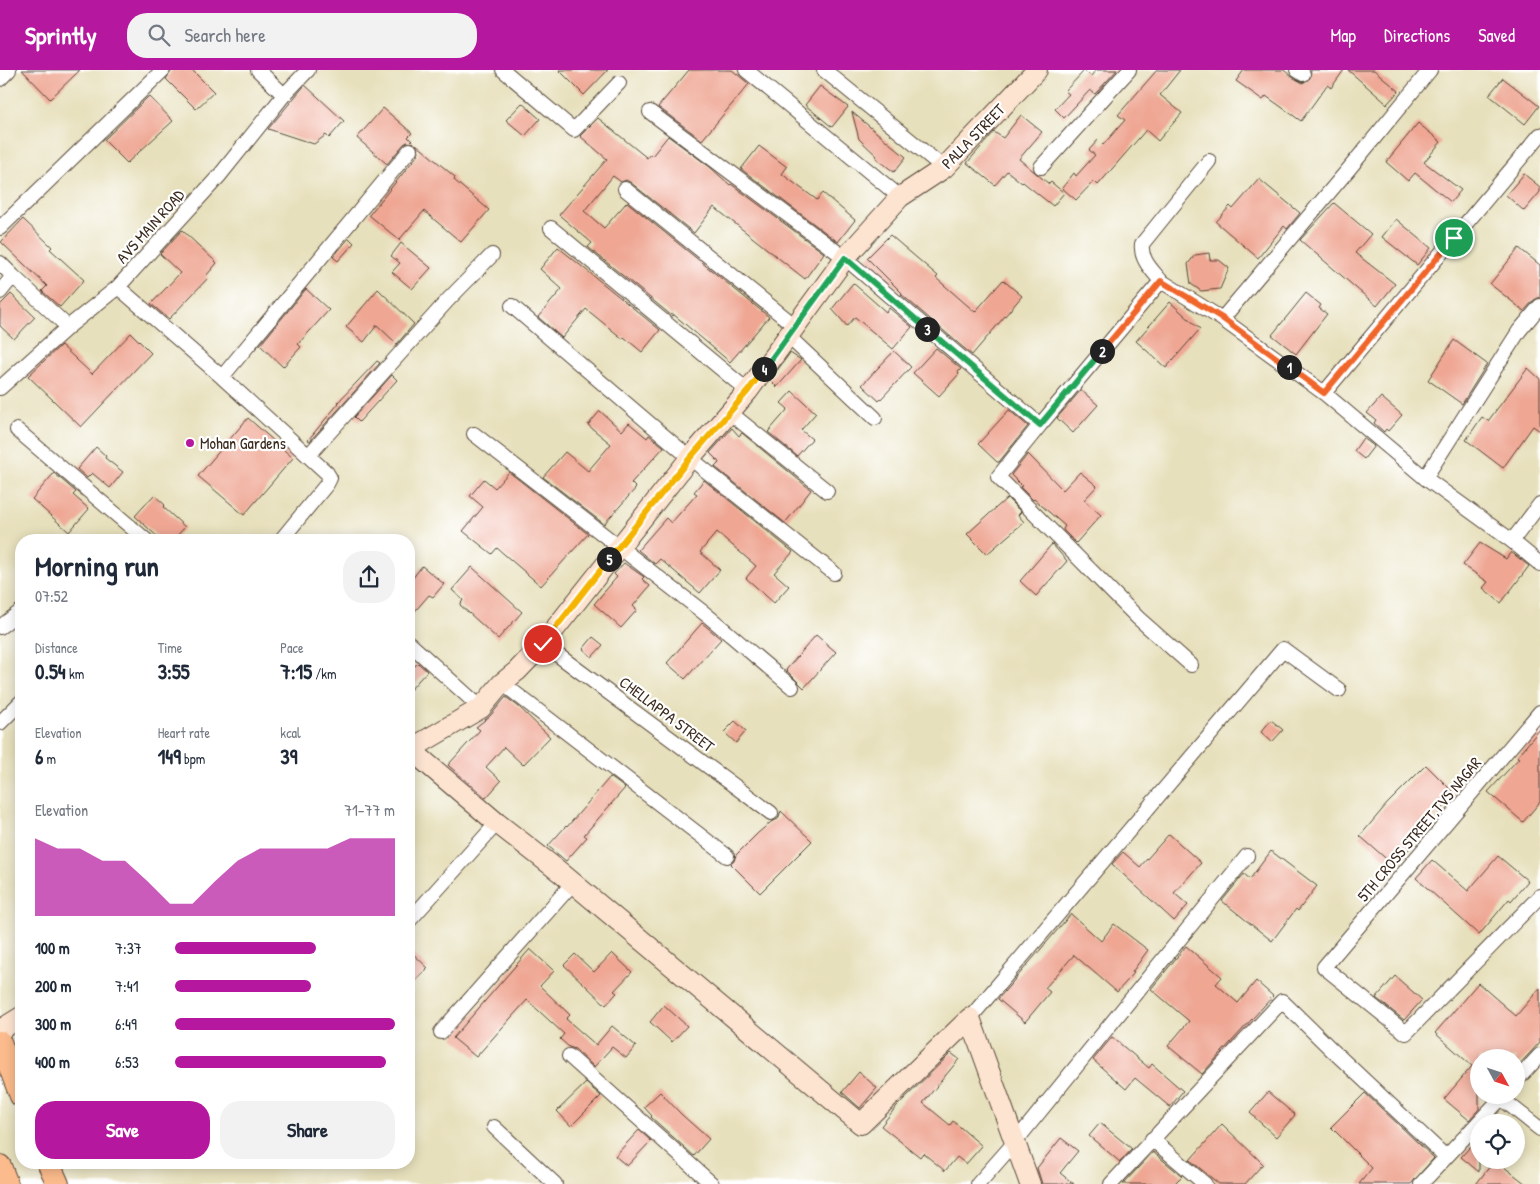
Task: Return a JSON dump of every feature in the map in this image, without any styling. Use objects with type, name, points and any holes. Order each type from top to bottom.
[{"type":"main road","points":[[0,1042],[15,1081]]},
{"type":"main road","points":[[0,1166],[7,1184]]},
{"type":"main road","points":[[51,1169],[58,1184]]},
{"type":"street","points":[[0,79],[10,70]]},
{"type":"street","points":[[0,228],[163,70]]},
{"type":"street","points":[[258,70],[284,94]]},
{"type":"street","name":"AVS MAIN ROAD","points":[[0,388],[68,327],[118,287],[220,175],[284,94],[308,70]]},
{"type":"street","points":[[503,70],[574,130],[619,83]]},
{"type":"street","points":[[746,70],[900,197]]},
{"type":"street","points":[[824,70],[944,168]]},
{"type":"street","name":"PALLA STREET","points":[[415,746],[481,708],[502,683],[517,671],[543,644],[690,458],[748,391],[845,258],[900,197],[944,168],[1036,70]]},
{"type":"street","points":[[1041,167],[1129,70]]},
{"type":"street","points":[[1222,318],[1430,70]]},
{"type":"street","points":[[650,112],[845,258],[1040,425]]},
{"type":"street","points":[[1324,393],[1540,135]]},
{"type":"street","points":[[222,377],[410,150]]},
{"type":"street","points":[[1210,161],[1142,244],[1141,251],[1145,262],[1161,281],[1222,318],[1324,393],[1425,478],[1512,541],[1540,564]]},
{"type":"street","points":[[625,189],[792,331],[875,418]]},
{"type":"street","points":[[552,228],[748,391]]},
{"type":"street","points":[[308,456],[492,255]]},
{"type":"street","points":[[0,263],[68,327]]},
{"type":"street","points":[[0,292],[13,276]]},
{"type":"street","points":[[1161,281],[998,477],[1138,618],[1192,665]]},
{"type":"street","points":[[118,287],[222,377],[327,473],[330,478],[327,484],[290,534]]},
{"type":"street","points":[[512,306],[690,458],[834,573]]},
{"type":"street","points":[[1425,478],[1519,331],[1540,306]]},
{"type":"street","points":[[730,412],[827,491]]},
{"type":"street","points":[[17,430],[139,534]]},
{"type":"street","points":[[474,434],[708,616],[792,687]]},
{"type":"street","points":[[1512,541],[1540,504]]},
{"type":"street","points":[[0,627],[15,616]]},
{"type":"street","name":"CHELLAPPA STREET","points":[[543,644],[771,813]]},
{"type":"street","points":[[415,648],[481,708]]},
{"type":"street","points":[[415,754],[497,823],[573,883],[861,1124],[970,1018],[1283,649],[1339,690]]},
{"type":"street","points":[[502,683],[726,856]]},
{"type":"street","points":[[0,723],[15,708]]},
{"type":"street","name":"5TH CROSS STREET,TVS NAGAR","points":[[1540,712],[1324,968],[1406,1033],[1540,896]]},
{"type":"street","points":[[415,914],[497,823]]},
{"type":"street","points":[[978,1184],[1015,1142],[1247,856]]},
{"type":"street","points":[[440,1032],[573,883]]},
{"type":"street","points":[[1111,1184],[1282,1001],[1330,1049],[1446,1157]]},
{"type":"street","points":[[970,1018],[1030,1184]]},
{"type":"street","points":[[0,1030],[15,1020]]},
{"type":"street","points":[[1525,1071],[1540,1055]]},
{"type":"street","points":[[569,1056],[712,1184]]},
{"type":"street","points":[[1422,1184],[1495,1104]]},
{"type":"street","points":[[1511,1104],[1540,1129]]},
{"type":"street","points":[[494,1127],[555,1184]]},
{"type":"street","points":[[1152,1139],[1205,1184]]},
{"type":"building","points":[[22,70],[80,70],[50,99]]},
{"type":"building","points":[[172,70],[192,70],[214,92],[196,109],[166,79]]},
{"type":"building","points":[[559,70],[608,70],[584,95]]},
{"type":"building","points":[[689,70],[732,70],[749,84],[702,140],[658,107]]},
{"type":"building","points":[[1096,70],[1117,70],[1095,94],[1090,90],[1064,118],[1055,109],[1069,94],[1065,91],[1084,71],[1091,76]]},
{"type":"building","points":[[1157,70],[1180,70],[1160,95],[1182,113],[1158,141],[1146,130],[1098,185],[1094,181],[1076,200],[1062,188],[1074,173],[1076,176],[1095,155],[1089,150],[1098,140],[1103,145],[1125,120],[1118,115]]},
{"type":"building","points":[[1244,70],[1284,70],[1303,83],[1310,78],[1311,70],[1344,70],[1331,88],[1327,85],[1301,121],[1266,96],[1263,100],[1236,81]]},
{"type":"building","points":[[1348,70],[1374,70],[1399,91],[1387,104]]},
{"type":"building","points":[[1503,78],[1539,106],[1525,124],[1489,95]]},
{"type":"building","points":[[305,85],[344,121],[329,138],[326,135],[314,144],[268,129]]},
{"type":"building","points":[[820,86],[848,107],[832,127],[805,105]]},
{"type":"building","points":[[149,96],[173,121],[127,163],[104,140]]},
{"type":"building","points":[[522,103],[540,119],[525,136],[506,120]]},
{"type":"building","points":[[383,108],[412,133],[408,137],[414,143],[407,142],[404,144],[387,164],[357,138]]},
{"type":"building","points":[[852,112],[906,157],[894,172],[876,158],[877,156],[859,139]]},
{"type":"building","points":[[1021,115],[1042,132],[1019,159],[1049,184],[1051,182],[1064,193],[1053,206],[1007,171],[995,185],[967,163],[994,132],[1003,138]]},
{"type":"building","points":[[598,118],[647,158],[650,154],[652,156],[668,136],[710,167],[730,185],[824,253],[805,279],[714,207],[694,233],[630,182],[626,180],[621,182],[613,176],[584,211],[604,228],[627,202],[769,317],[730,362],[588,247],[592,243],[559,215],[607,159],[580,136]]},
{"type":"building","points":[[1418,123],[1441,142],[1424,162],[1461,190],[1451,202],[1415,173],[1408,181],[1386,162]]},
{"type":"building","points":[[416,144],[455,177],[454,180],[489,210],[461,242],[424,211],[399,240],[369,215],[417,156],[419,151]]},
{"type":"building","points":[[759,146],[787,167],[782,174],[817,200],[823,193],[855,220],[838,242],[741,169]]},
{"type":"building","points":[[1524,174],[1540,187],[1540,192],[1524,211],[1506,195]]},
{"type":"building","points":[[1259,179],[1300,213],[1287,229],[1284,226],[1258,258],[1216,222],[1230,206],[1233,209]]},
{"type":"building","points":[[1334,203],[1371,234],[1355,253],[1395,284],[1377,306],[1300,240]]},
{"type":"building","points":[[23,219],[52,247],[50,249],[84,280],[60,307],[42,291],[47,286],[1,242]]},
{"type":"building","points":[[1396,219],[1431,248],[1417,265],[1382,237]]},
{"type":"building","points":[[182,230],[217,263],[206,276],[208,278],[169,319],[151,304],[180,273],[160,254]]},
{"type":"building","points":[[890,235],[938,276],[936,278],[975,312],[1003,280],[1022,296],[972,355],[901,294],[867,258]]},
{"type":"building","points":[[349,238],[354,243],[338,261],[333,257]]},
{"type":"building","points":[[401,243],[431,268],[412,289],[392,272],[400,263],[391,256]]},
{"type":"building","points":[[558,247],[660,330],[642,352],[586,309],[562,338],[538,317],[562,289],[540,269]]},
{"type":"building","points":[[1519,248],[1540,265],[1540,297],[1534,300],[1524,311],[1490,284]]},
{"type":"building","points":[[1209,253],[1210,260],[1219,260],[1229,268],[1220,289],[1201,291],[1191,284],[1188,264],[1195,255]]},
{"type":"building","points":[[853,283],[886,312],[889,308],[912,327],[893,349],[855,317],[847,326],[832,309]]},
{"type":"building","points":[[306,289],[329,310],[298,344],[301,347],[283,367],[260,345]]},
{"type":"building","points":[[378,289],[414,324],[397,344],[377,325],[364,342],[346,327]]},
{"type":"building","points":[[1306,293],[1321,305],[1319,308],[1327,314],[1296,354],[1272,335]]},
{"type":"building","points":[[11,294],[35,317],[14,339],[0,326],[0,305]]},
{"type":"building","points":[[1170,302],[1200,329],[1166,368],[1136,341]]},
{"type":"building","points":[[131,333],[151,353],[81,427],[28,376],[61,345],[92,374]]},
{"type":"building","points":[[1454,340],[1487,364],[1462,404],[1428,380]]},
{"type":"building","points":[[936,348],[961,369],[958,372],[959,374],[939,396],[913,373]]},
{"type":"building","points":[[894,351],[911,367],[879,401],[862,385]]},
{"type":"building","points":[[790,353],[801,360],[777,387],[770,380]]},
{"type":"building","points":[[377,361],[380,363],[310,441],[308,440],[338,402]]},
{"type":"building","points":[[1528,368],[1540,379],[1540,431],[1533,426],[1503,468],[1466,440],[1482,417],[1488,421]]},
{"type":"building","points":[[392,375],[397,380],[359,422],[354,417]]},
{"type":"building","points":[[1081,390],[1098,405],[1073,433],[1057,418]]},
{"type":"building","points":[[792,391],[816,413],[801,430],[812,439],[797,456],[768,432],[788,409],[781,403]]},
{"type":"building","points":[[1381,397],[1402,415],[1388,431],[1386,429],[1384,432],[1374,423],[1376,420],[1367,413]]},
{"type":"building","points":[[1009,410],[1028,426],[999,462],[997,462],[978,444]]},
{"type":"building","points":[[600,411],[622,431],[629,423],[647,438],[649,435],[664,447],[631,483],[636,488],[604,524],[543,477],[565,452],[588,471],[611,444],[588,425]]},
{"type":"building","points":[[248,418],[293,458],[244,515],[198,476]]},
{"type":"building","points":[[732,428],[739,436],[742,433],[811,490],[785,523],[715,467],[719,463],[710,453]]},
{"type":"building","points":[[1363,438],[1374,446],[1364,459],[1354,451]]},
{"type":"building","points":[[96,447],[106,456],[105,458],[123,472],[110,488],[92,473],[87,478],[77,469]]},
{"type":"building","points":[[1028,454],[1063,490],[1080,472],[1097,486],[1084,500],[1101,515],[1076,543],[1064,531],[1065,526],[1033,500],[1011,475]]},
{"type":"building","points":[[509,472],[588,534],[541,586],[497,548],[492,554],[463,531],[483,507],[470,496],[484,479],[495,488]]},
{"type":"building","points":[[54,473],[76,492],[73,495],[89,509],[69,532],[32,499]]},
{"type":"building","points":[[704,480],[793,552],[774,573],[789,586],[774,603],[746,578],[756,566],[717,532],[700,552],[720,570],[700,593],[660,559],[655,564],[638,550],[666,518],[671,523],[697,494],[694,492]]},
{"type":"building","points":[[154,495],[165,505],[163,507],[185,527],[179,534],[154,534],[135,516]]},
{"type":"building","points":[[1007,498],[1021,512],[1018,515],[1024,522],[987,554],[967,534]]},
{"type":"building","points":[[1480,543],[1506,559],[1511,552],[1529,566],[1501,603],[1483,588],[1488,582],[1463,565]]},
{"type":"building","points":[[1052,544],[1067,561],[1036,596],[1020,581]]},
{"type":"building","points":[[624,563],[644,577],[642,579],[650,586],[633,606],[637,610],[621,628],[594,604],[617,577],[614,574]]},
{"type":"building","points":[[422,566],[444,584],[433,597],[429,595],[415,611],[415,575]]},
{"type":"building","points":[[472,567],[522,612],[498,639],[460,605],[463,600],[452,590]]},
{"type":"building","points":[[702,623],[721,639],[685,679],[667,663]]},
{"type":"building","points":[[816,635],[836,652],[804,688],[786,670]]},
{"type":"building","points":[[593,637],[603,645],[592,657],[583,649]]},
{"type":"building","points":[[418,663],[427,671],[415,684],[415,666]]},
{"type":"building","points":[[506,697],[550,737],[523,765],[504,747],[486,767],[501,781],[486,798],[448,765],[480,730],[476,727],[490,716]]},
{"type":"building","points":[[1271,720],[1283,730],[1272,742],[1261,732]]},
{"type":"building","points":[[735,721],[746,731],[736,743],[724,732]]},
{"type":"building","points":[[1540,729],[1540,802],[1523,822],[1488,792],[1519,758],[1517,757]]},
{"type":"building","points":[[1426,765],[1455,794],[1391,870],[1391,863],[1360,836],[1387,804]]},
{"type":"building","points":[[610,777],[625,788],[584,835],[587,837],[566,861],[548,846]]},
{"type":"building","points":[[781,811],[812,841],[760,893],[731,864],[736,855],[758,833],[771,822],[778,819]]},
{"type":"building","points":[[1169,834],[1201,863],[1174,893],[1188,905],[1174,921],[1112,864],[1123,852],[1140,867]]},
{"type":"building","points":[[1271,851],[1317,886],[1298,911],[1296,909],[1272,941],[1222,901],[1244,874],[1250,879]]},
{"type":"building","points":[[1498,856],[1528,881],[1511,901],[1509,899],[1479,935],[1416,878],[1432,860],[1468,891]]},
{"type":"building","points":[[1071,914],[1101,941],[1114,924],[1148,950],[1132,972],[1134,973],[1117,992],[1074,955],[1045,988],[1050,992],[1025,1022],[998,999]]},
{"type":"building","points":[[1186,946],[1222,977],[1216,984],[1238,1003],[1256,981],[1273,996],[1202,1074],[1168,1046],[1189,1021],[1151,989]]},
{"type":"building","points":[[530,949],[554,971],[540,986],[570,1015],[566,1019],[596,1045],[612,1026],[636,1046],[626,1058],[612,1047],[594,1067],[575,1049],[569,1047],[560,1039],[564,1034],[527,1000],[476,1057],[453,1038]]},
{"type":"building","points":[[612,953],[632,972],[614,991],[617,993],[606,1005],[564,965],[575,954],[594,972]]},
{"type":"building","points":[[415,956],[428,968],[415,982]]},
{"type":"building","points":[[1395,976],[1422,1000],[1404,1020],[1376,998]]},
{"type":"building","points":[[1478,983],[1516,1016],[1540,988],[1540,1042],[1525,1058],[1525,1049],[1470,1049],[1470,1064],[1435,1033]]},
{"type":"building","points":[[664,1005],[687,1026],[672,1042],[650,1022]]},
{"type":"building","points":[[1112,1037],[1149,1068],[1152,1064],[1183,1091],[1170,1107],[1135,1078],[1126,1089],[1093,1060]]},
{"type":"building","points":[[951,1053],[959,1059],[923,1103],[950,1125],[953,1121],[982,1146],[966,1164],[957,1157],[945,1171],[923,1153],[920,1157],[881,1126],[896,1107]]},
{"type":"building","points":[[1470,1068],[1470,1104],[1479,1104],[1479,1109],[1474,1114],[1470,1114],[1469,1120],[1444,1099]]},
{"type":"building","points":[[859,1072],[877,1088],[860,1108],[842,1092]]},
{"type":"building","points":[[586,1083],[601,1096],[571,1126],[557,1111]]},
{"type":"building","points":[[660,1092],[709,1139],[694,1156],[651,1117],[644,1107]]},
{"type":"building","points":[[1268,1092],[1295,1115],[1276,1137],[1250,1113]]},
{"type":"building","points":[[1365,1093],[1434,1158],[1411,1184],[1359,1184],[1372,1168],[1331,1127]]},
{"type":"building","points":[[1100,1123],[1132,1149],[1120,1162],[1089,1136]]},
{"type":"building","points":[[1222,1124],[1263,1164],[1245,1184],[1219,1184],[1190,1160]]},
{"type":"building","points":[[639,1130],[651,1141],[627,1166],[615,1156]]},
{"type":"building","points":[[1061,1138],[1078,1151],[1060,1173],[1074,1184],[1042,1184],[1037,1168]]},
{"type":"building","points":[[1470,1147],[1470,1164],[1461,1157]]},
{"type":"building","points":[[1153,1152],[1182,1176],[1174,1184],[1123,1184]]},
{"type":"building","points":[[1488,1169],[1507,1169],[1526,1184],[1476,1184]]},
{"type":"place","name":"Mohan Gardens","points":[[190,443]]},
{"type":"route","points":[[543,644],[690,458],[748,391],[845,258],[1040,425],[1161,281],[1222,318],[1324,393],[1454,238]]}]
